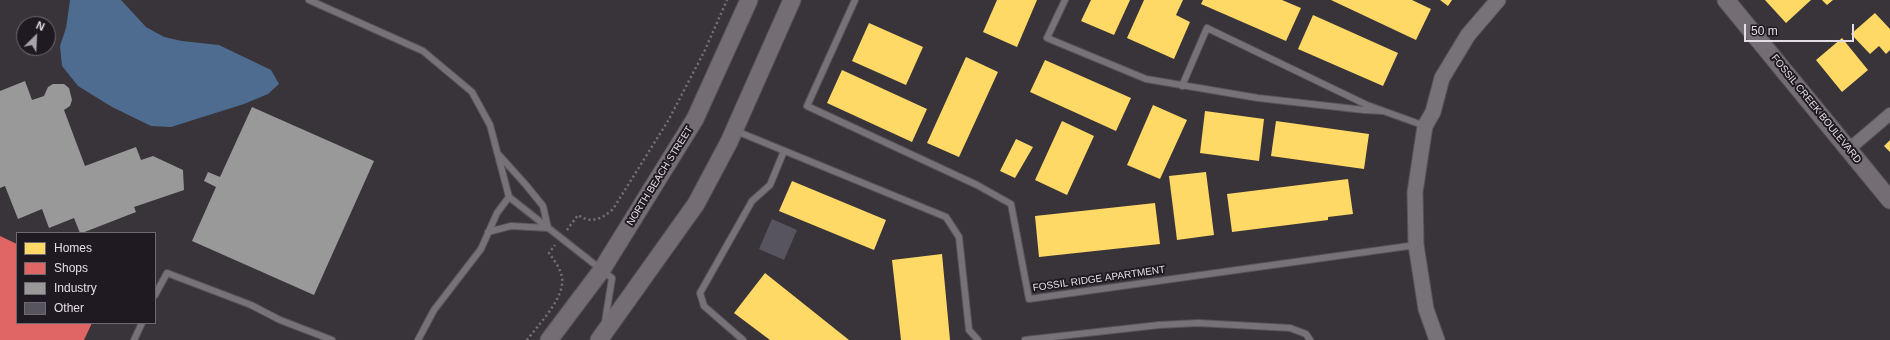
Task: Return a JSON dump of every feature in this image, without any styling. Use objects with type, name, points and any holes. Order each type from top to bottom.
[{"type":"main road","name":"NORTH BEACH STREET","points":[[549,340],[601,271],[695,119],[749,0]]},
{"type":"main road","points":[[601,337],[696,204],[734,131],[792,0]]},
{"type":"main road","name":"FOSSIL CREEK BOULEVARD","points":[[1726,0],[1890,200]]},
{"type":"street","points":[[1437,340],[1426,309],[1416,245],[1414,192],[1425,126],[1433,112],[1442,78],[1468,35],[1498,0]]},
{"type":"street","points":[[1849,149],[1890,114]]},
{"type":"lane","points":[[309,0],[423,51],[472,92],[490,125],[509,197],[601,271],[612,278],[601,337]]},
{"type":"lane","name":"FOSSIL RIDGE APARTMENT","points":[[855,0],[807,106],[977,185],[1011,204],[1029,299],[1416,245]]},
{"type":"lane","points":[[1065,0],[1047,38],[1146,79],[1258,98],[1384,111]]},
{"type":"lane","points":[[1182,86],[1206,28],[1367,105],[1425,126]]},
{"type":"lane","points":[[734,131],[946,217],[959,237],[969,330],[978,340]]},
{"type":"lane","points":[[743,340],[704,306],[700,293],[752,201],[770,185],[784,151]]},
{"type":"lane","points":[[498,154],[526,184],[543,206],[548,228]]},
{"type":"lane","points":[[418,340],[434,310],[480,249],[497,213],[509,197]]},
{"type":"lane","points":[[488,232],[511,226],[548,228]]},
{"type":"lane","points":[[156,293],[167,273],[251,305],[280,320],[332,340]]},
{"type":"lane","points":[[1025,340],[1159,325],[1198,323],[1290,328],[1306,334],[1310,340]]},
{"type":"lane","points":[[134,340],[142,324]]},
{"type":"path","points":[[578,215],[585,220],[595,220],[604,217],[613,209],[668,122],[705,50],[727,0]]},
{"type":"path","points":[[526,340],[556,302],[560,292],[562,278],[558,265],[549,253]]},
{"type":"water","points":[[70,0],[121,0],[146,27],[164,37],[182,41],[219,45],[271,70],[279,84],[268,94],[244,104],[171,127],[151,126],[112,107],[78,86],[62,66],[60,46],[66,28]]},
{"type":"building: Homes","points":[[997,0],[1037,0],[1017,47],[983,32]]},
{"type":"building: Homes","points":[[1091,0],[1130,0],[1114,35],[1081,21]]},
{"type":"building: Homes","points":[[1144,0],[1183,0],[1176,15],[1190,22],[1174,59],[1127,38]]},
{"type":"building: Homes","points":[[1203,0],[1282,0],[1301,8],[1286,41],[1201,4]]},
{"type":"building: Homes","points":[[1331,0],[1412,0],[1431,9],[1416,40]]},
{"type":"building: Homes","points":[[1440,0],[1452,0],[1448,6]]},
{"type":"building: Homes","points":[[1765,0],[1811,0],[1786,23]]},
{"type":"building: Homes","points":[[1822,0],[1833,0],[1827,5]]},
{"type":"building: Homes","points":[[1875,13],[1890,29],[1890,50],[1886,54],[1879,46],[1870,54],[1851,34]]},
{"type":"building: Homes","points":[[1313,15],[1398,53],[1383,86],[1298,49]]},
{"type":"building: Homes","points":[[869,23],[923,47],[906,85],[852,61]]},
{"type":"building: Homes","points":[[1842,38],[1868,70],[1842,92],[1816,60]]},
{"type":"building: Homes","points":[[966,57],[998,72],[959,157],[927,143]]},
{"type":"building: Homes","points":[[1045,60],[1131,98],[1116,131],[1030,92]]},
{"type":"building: Homes","points":[[842,70],[927,109],[912,142],[827,103]]},
{"type":"building: Homes","points":[[1153,105],[1187,120],[1160,179],[1127,165]]},
{"type":"building: Homes","points":[[1205,111],[1264,119],[1259,161],[1200,153]]},
{"type":"building: Homes","points":[[1062,121],[1094,136],[1067,195],[1035,180]]},
{"type":"building: Homes","points":[[1276,121],[1369,134],[1364,169],[1271,156]]},
{"type":"building: Homes","points":[[1016,139],[1033,147],[1015,178],[1000,171]]},
{"type":"building: Homes","points":[[1890,140],[1890,152],[1884,146]]},
{"type":"building: Homes","points":[[1206,172],[1214,235],[1177,240],[1169,176]]},
{"type":"building: Homes","points":[[1348,179],[1353,214],[1328,217],[1328,220],[1232,232],[1227,194]]},
{"type":"building: Homes","points":[[792,181],[886,220],[874,250],[779,211]]},
{"type":"building: Homes","points":[[1155,203],[1160,244],[1039,257],[1035,216]]},
{"type":"building: Homes","points":[[942,254],[950,340],[901,340],[892,260]]},
{"type":"building: Homes","points":[[765,273],[849,340],[770,340],[734,313]]},
{"type":"building: Shops","points":[[0,236],[16,244],[16,324],[92,324],[84,340],[0,340]]},
{"type":"building: Industry","points":[[25,81],[32,100],[44,96],[48,87],[53,84],[64,84],[69,88],[72,100],[70,106],[64,110],[85,166],[136,147],[141,160],[153,156],[183,170],[184,190],[134,207],[136,212],[85,232],[80,232],[74,218],[49,228],[42,209],[18,219],[5,186],[0,188],[0,91]]},
{"type":"building: Industry","points":[[252,107],[374,161],[314,295],[192,241],[216,187],[204,181],[208,172],[220,177]]},
{"type":"building: Other","points":[[772,219],[797,230],[784,260],[759,249]]}]
